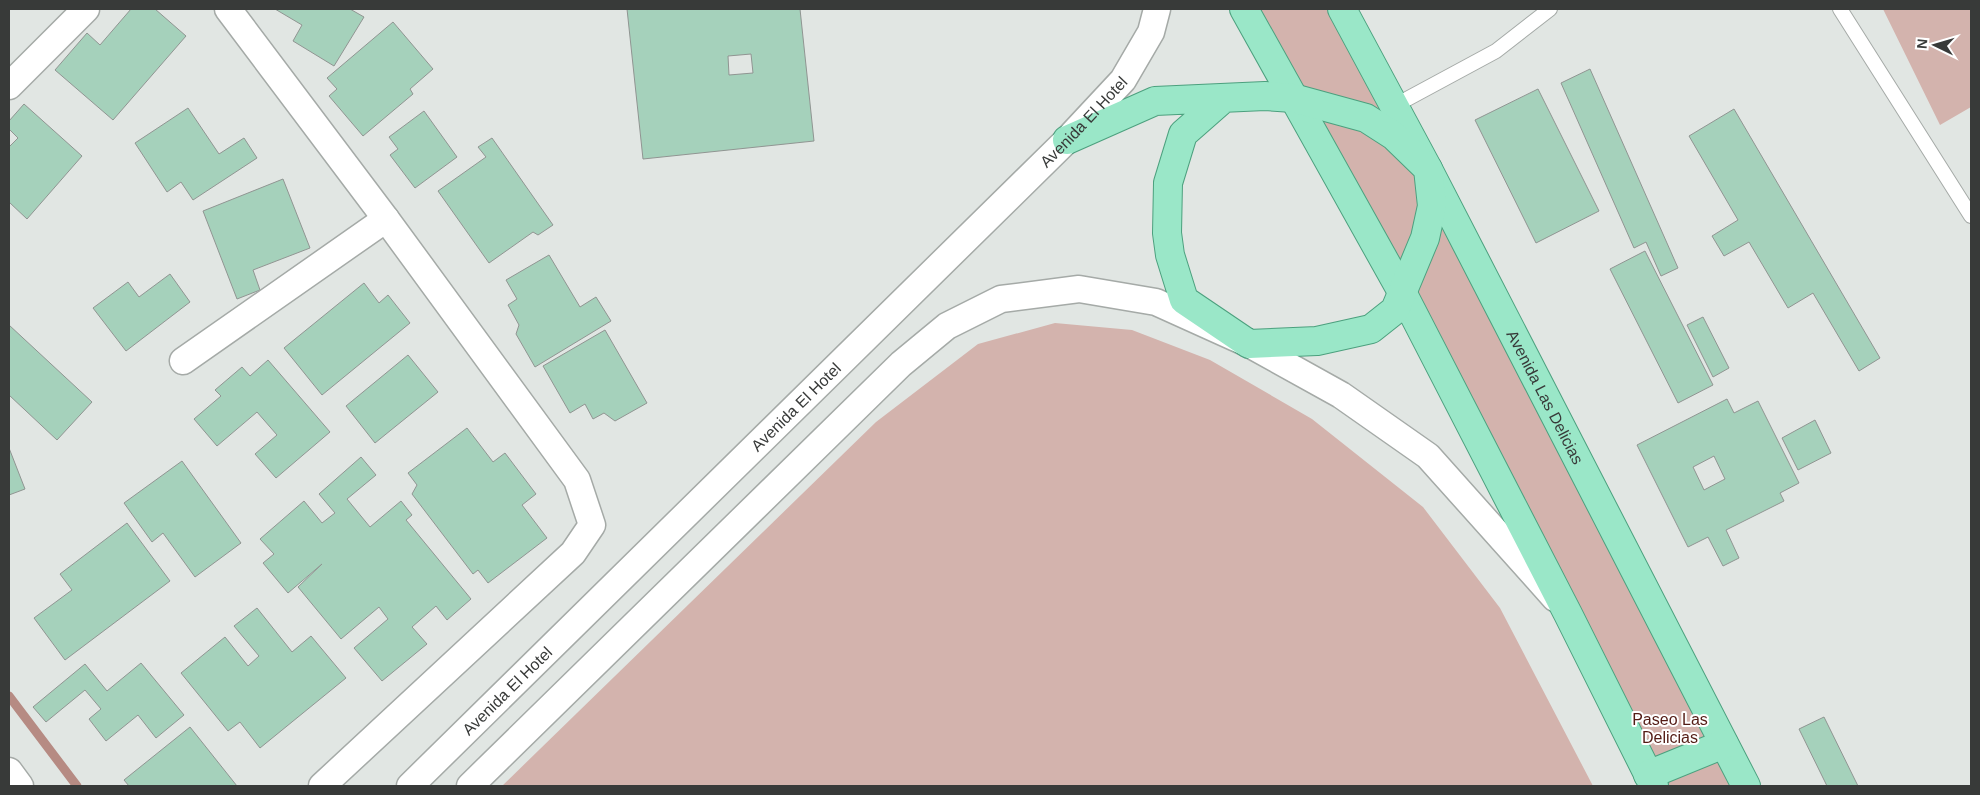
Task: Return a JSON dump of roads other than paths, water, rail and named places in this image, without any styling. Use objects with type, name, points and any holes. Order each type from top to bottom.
[{"type":"main road","points":[[1244,9],[1402,292],[1568,614],[1651,780],[1724,744]]},
{"type":"main road","name":"Avenida Las Delicias","points":[[1342,9],[1428,169],[1746,786]]},
{"type":"main road","points":[[1068,140],[1155,101],[1265,96],[1293,98],[1366,118],[1394,136],[1428,169],[1432,206],[1425,238],[1395,310],[1371,329],[1317,341],[1249,344],[1184,300],[1170,255],[1167,232],[1168,183],[1184,134],[1224,98]]},
{"type":"street","points":[[9,86],[86,9]]},
{"type":"street","points":[[228,9],[386,219],[576,480],[592,525],[573,553],[322,786]]},
{"type":"street","name":"Avenida El Hotel","points":[[410,786],[1068,140],[1122,80],[1151,32],[1157,9]]},
{"type":"street","points":[[183,360],[386,219]]},
{"type":"street","points":[[470,786],[901,364],[947,326],[1001,300],[1078,290],[1156,302],[1249,344],[1341,395],[1428,456],[1568,614]]},
{"type":"street","points":[[9,772],[20,786]]},
{"type":"lane","points":[[1394,106],[1496,51],[1550,9]]},
{"type":"lane","points":[[1840,9],[1971,216]]},
{"type":"waterway","points":[[9,696],[77,786]]},
{"type":"park label","name":"Paseo Las Delicias","points":[[1670,728]]}]
